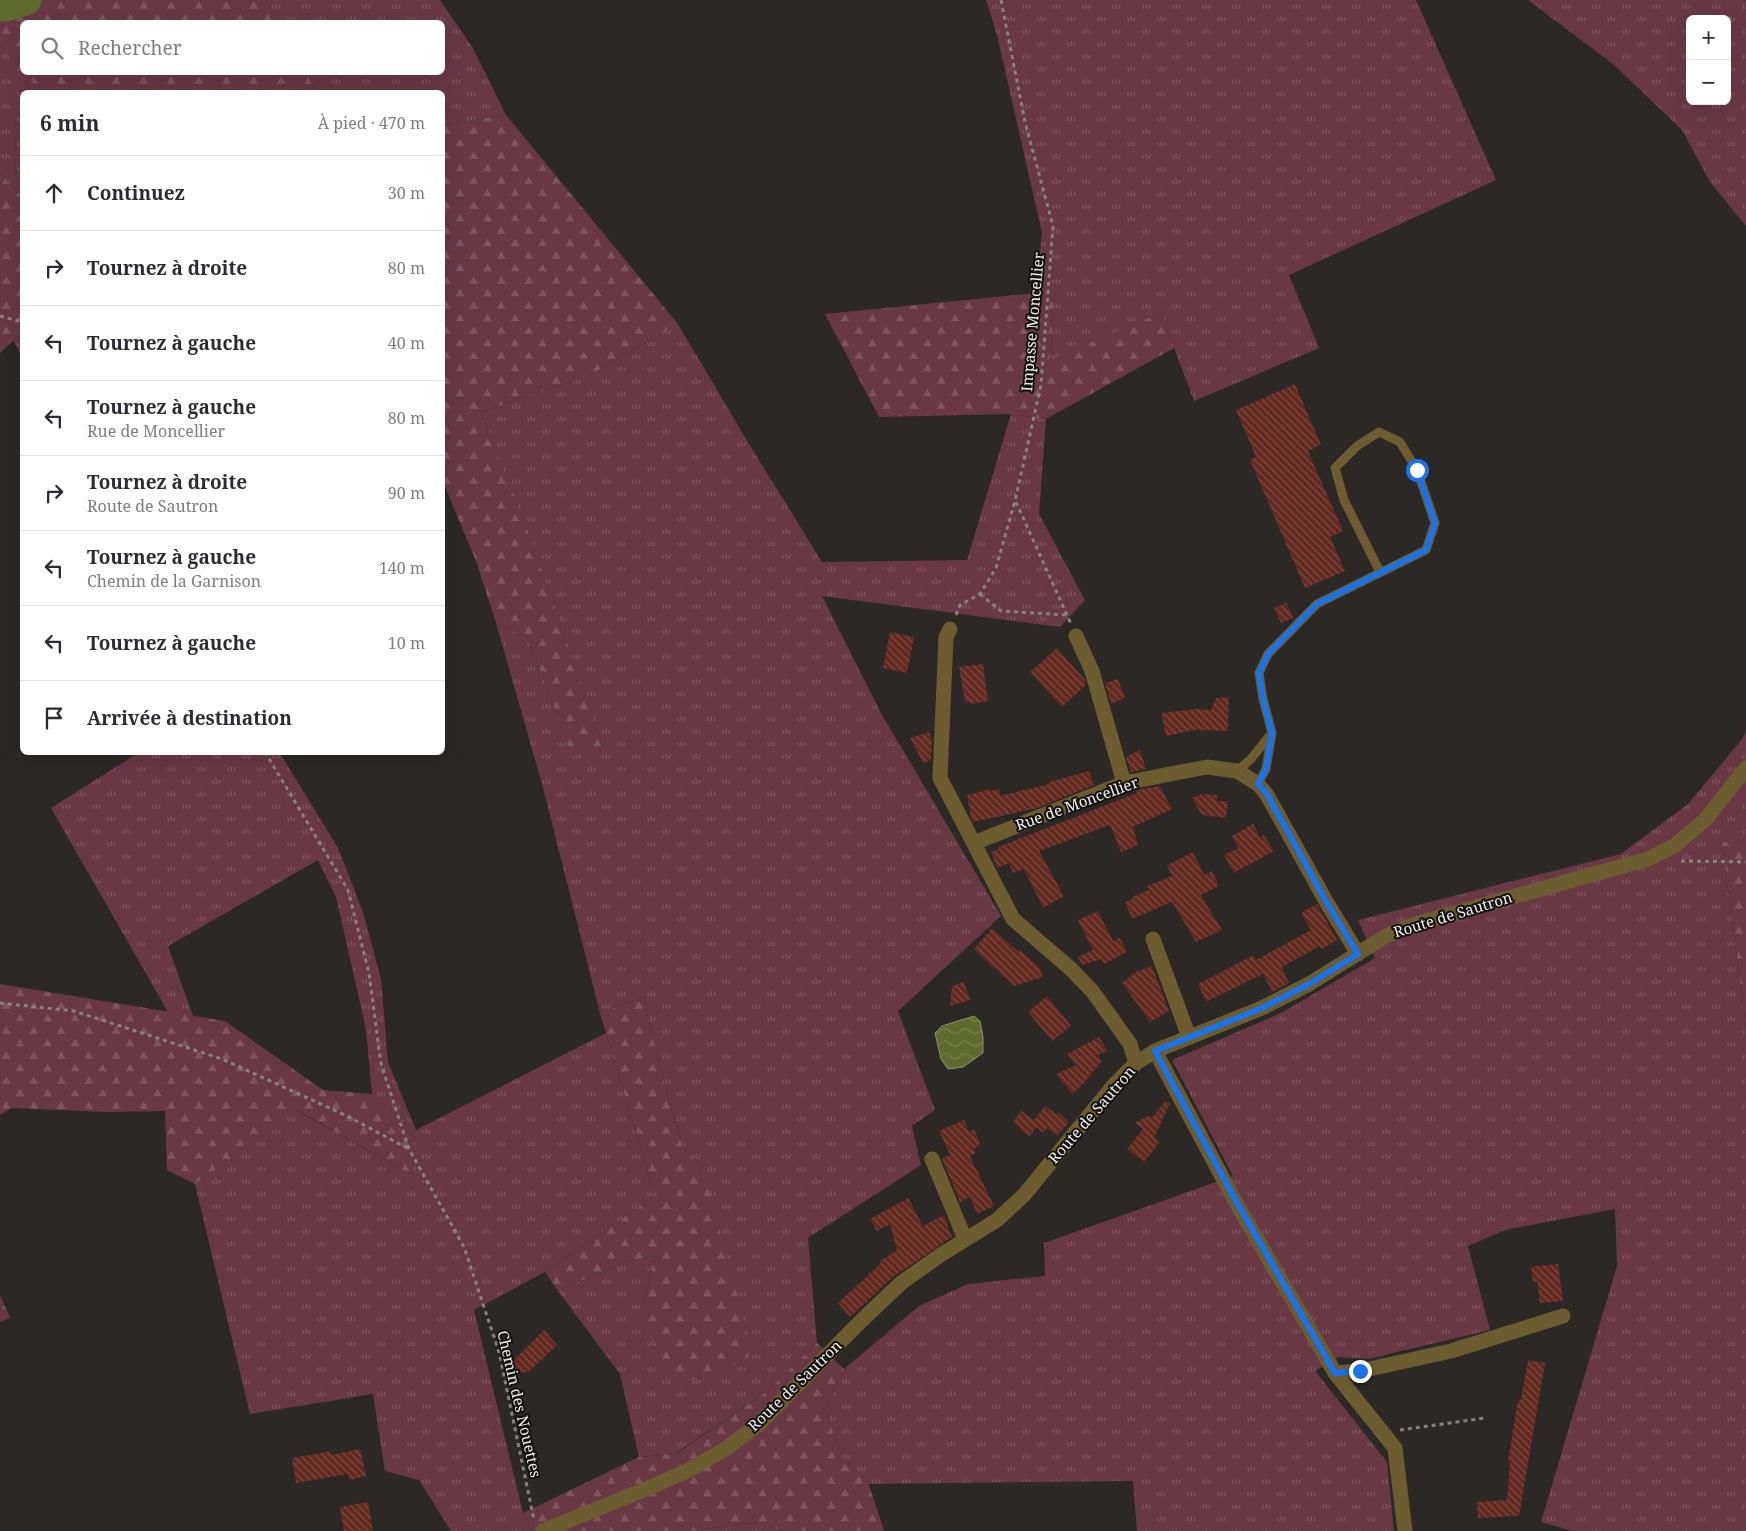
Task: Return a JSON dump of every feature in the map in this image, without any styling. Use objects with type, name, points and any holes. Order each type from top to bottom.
[{"type":"street","points":[[950,629],[946,637],[940,778],[1013,919],[1072,970],[1093,992],[1130,1044],[1136,1063]]},
{"type":"street","points":[[1076,636],[1092,671],[1124,783]]},
{"type":"street","name":"Rue de Moncellier","points":[[974,843],[1124,783],[1207,767],[1237,771],[1258,784],[1267,794],[1327,903],[1358,954]]},
{"type":"street","name":"Route de Sautron","points":[[538,1526],[646,1489],[687,1471],[724,1450],[766,1418],[901,1283],[939,1256],[997,1220],[1024,1195],[1114,1085],[1136,1063],[1155,1051],[1262,1008],[1309,984],[1386,936],[1415,924],[1657,855],[1674,846],[1706,820],[1746,768]]},
{"type":"street","points":[[1153,939],[1189,1037]]},
{"type":"street","points":[[1155,1051],[1236,1201],[1335,1373],[1395,1448],[1405,1531]]},
{"type":"street","points":[[932,1159],[965,1239]]},
{"type":"street","points":[[1335,1373],[1360,1371],[1451,1351],[1564,1316]]},
{"type":"lane","points":[[1258,784],[1266,769],[1272,733],[1263,699],[1259,673],[1268,654],[1317,604],[1426,550],[1435,523],[1417,470],[1400,442],[1379,432],[1357,446],[1335,468],[1344,500],[1380,572]]},
{"type":"lane","points":[[1237,771],[1251,759],[1272,733]]},
{"type":"path","name":"Impasse Moncellier","points":[[950,629],[960,605],[980,594],[996,568],[1015,501],[1041,385],[1053,226],[1025,122],[1001,0]]},
{"type":"path","points":[[0,316],[20,321]]},
{"type":"path","points":[[1015,501],[1076,636]]},
{"type":"path","points":[[980,594],[1001,611],[1067,615]]},
{"type":"path","name":"Chemin des Nouettes","points":[[267,755],[348,890],[369,973],[381,1064],[409,1149],[464,1247],[499,1352],[538,1526]]},
{"type":"path","points":[[1674,861],[1746,862]]},
{"type":"path","points":[[0,1004],[74,1012],[222,1059],[345,1115],[409,1149]]},
{"type":"path","points":[[1382,1432],[1485,1418]]},
{"type":"green space","points":[[0,0],[266,0],[277,20],[20,20],[20,69],[0,45]]},
{"type":"green space","points":[[266,0],[440,0],[473,48],[506,115],[445,125],[445,90],[315,90],[307,75],[445,75],[445,20],[277,20]]},
{"type":"green space","points":[[986,0],[1416,0],[1496,180],[1289,275],[1319,348],[1194,401],[1161,313],[1050,361],[1055,291],[1036,293],[1042,233],[997,35]]},
{"type":"green space","points":[[1528,0],[1745,0],[1746,226],[1710,182],[1682,130],[1613,64]]},
{"type":"green space","points":[[0,45],[20,69],[20,75],[26,75],[34,85],[43,90],[20,90],[20,195],[0,173]]},
{"type":"green space","points":[[25,75],[307,75],[315,90],[43,90],[34,85]]},
{"type":"green space","points":[[506,115],[678,324],[588,376],[481,412],[525,524],[602,745],[572,757],[528,638],[496,623],[476,561],[445,487],[445,125]]},
{"type":"green space","points":[[0,173],[20,195],[20,335],[0,353]]},
{"type":"green space","points":[[1055,291],[1050,360],[1161,313],[1174,348],[1046,419],[1011,414],[879,417],[825,314]]},
{"type":"green space","points":[[678,324],[822,562],[967,560],[1011,414],[1046,419],[1039,514],[1085,600],[1060,627],[822,596],[881,713],[1001,916],[898,1011],[935,1110],[912,1126],[921,1165],[808,1238],[817,1343],[766,1392],[675,1454],[639,1457],[620,1374],[558,1291],[626,1261],[655,1256],[642,1309],[703,1168],[682,1147],[652,1035],[644,997],[600,1013],[542,784],[496,623],[528,638],[572,756],[602,745],[544,577],[481,412],[588,376]]},
{"type":"green space","points":[[20,335],[20,354],[14,341]]},
{"type":"green space","points":[[1746,731],[1746,841],[1722,843],[1746,1027],[1746,1531],[1573,1531],[1541,1522],[1617,1266],[1615,1209],[1505,1230],[1468,1246],[1490,1330],[1368,1359],[1339,1357],[1315,1371],[1387,1462],[1394,1531],[1137,1531],[1133,1481],[869,1484],[867,1479],[843,1459],[825,1409],[844,1369],[919,1306],[968,1284],[1045,1276],[1044,1243],[1233,1176],[1172,1060],[1281,1013],[1375,958],[1358,920],[1621,854],[1688,804],[1743,738]]},
{"type":"green space","points":[[135,755],[281,755],[338,848],[363,912],[381,979],[388,1062],[416,1130],[606,1033],[655,1196],[545,1272],[474,1310],[523,1513],[532,1531],[451,1531],[419,1480],[385,1471],[373,1394],[250,1414],[195,1184],[296,1110],[412,1175],[415,1130],[372,1094],[366,1029],[336,897],[318,860],[168,946],[193,1016],[168,1012],[51,808]]},
{"type":"green space","points":[[1746,841],[1746,1027],[1722,842]]},
{"type":"green space","points":[[0,984],[225,1021],[323,1090],[372,1094],[415,1130],[412,1175],[297,1110],[195,1184],[167,1170],[165,1111],[107,1112],[12,1108],[0,1115]]},
{"type":"green space","points":[[644,997],[652,1035],[682,1147],[703,1168],[750,1344],[748,1357],[730,1369],[686,1381],[660,1362],[642,1309],[655,1256],[626,1261],[558,1291],[545,1272],[655,1196],[600,1013]]},
{"type":"green space","points":[[0,1295],[10,1318],[0,1322]]},
{"type":"green space","points":[[817,1343],[844,1369],[825,1409],[843,1459],[867,1479],[884,1531],[782,1531],[760,1522],[687,1531],[532,1531],[523,1513],[639,1457],[676,1454],[766,1392]]},
{"type":"green space","points":[[760,1522],[782,1531],[687,1531]]},
{"type":"water","points":[[974,1016],[980,1021],[983,1053],[963,1067],[948,1069],[941,1059],[935,1033],[942,1026]]},
{"type":"building","points":[[1295,384],[1321,445],[1308,451],[1343,531],[1330,537],[1345,571],[1305,588],[1250,460],[1256,457],[1236,410]]},
{"type":"building","points":[[1286,603],[1293,618],[1281,623],[1274,608]]},
{"type":"building","points":[[890,632],[914,637],[907,673],[883,668]]},
{"type":"building","points":[[1057,648],[1085,680],[1086,685],[1062,707],[1030,672]]},
{"type":"building","points":[[983,664],[988,701],[970,704],[970,702],[965,702],[959,667]]},
{"type":"building","points":[[1118,679],[1125,698],[1111,704],[1105,683]]},
{"type":"building","points":[[1229,697],[1228,731],[1195,730],[1166,736],[1161,713],[1196,709],[1211,710],[1216,698]]},
{"type":"building","points":[[929,732],[932,741],[931,760],[923,763],[910,738]]},
{"type":"building","points":[[1140,750],[1146,769],[1131,772],[1126,757]]},
{"type":"building","points":[[1089,771],[1094,785],[1037,808],[973,822],[971,818],[967,795],[990,789],[990,791],[999,789],[1000,796],[1049,784],[1049,782]]},
{"type":"building","points":[[1160,786],[1172,809],[1133,827],[1138,845],[1121,852],[1110,825],[1039,851],[1064,896],[1043,908],[1024,869],[1013,873],[1009,863],[997,868],[991,852],[999,849],[998,847],[1137,793],[1136,790]]},
{"type":"building","points":[[1202,794],[1217,795],[1217,801],[1228,801],[1226,818],[1202,815],[1192,798]]},
{"type":"building","points":[[1253,824],[1260,837],[1264,835],[1274,851],[1234,873],[1224,855],[1238,848],[1232,836]]},
{"type":"building","points":[[1193,852],[1204,875],[1212,871],[1219,886],[1201,895],[1222,930],[1196,942],[1172,902],[1132,919],[1125,902],[1149,890],[1147,886],[1172,876],[1167,865]]},
{"type":"building","points":[[1317,904],[1337,940],[1322,949],[1320,946],[1282,967],[1289,983],[1272,992],[1263,974],[1206,1002],[1198,984],[1254,955],[1256,960],[1311,930],[1301,913]]},
{"type":"building","points":[[1098,911],[1113,941],[1120,938],[1127,952],[1104,964],[1102,959],[1082,965],[1078,957],[1093,950],[1078,920]]},
{"type":"building","points":[[992,928],[1040,968],[1043,977],[1014,986],[974,949]]},
{"type":"building","points":[[1152,966],[1169,1011],[1150,1022],[1122,983],[1136,972]]},
{"type":"building","points":[[964,982],[970,1000],[950,1006],[952,986]]},
{"type":"building","points":[[1047,996],[1071,1026],[1052,1041],[1028,1012]]},
{"type":"building","points":[[1099,1037],[1107,1051],[1098,1055],[1102,1061],[1072,1094],[1056,1074],[1076,1065],[1067,1054]]},
{"type":"building","points":[[1165,1101],[1170,1103],[1154,1138],[1160,1142],[1144,1162],[1127,1149],[1143,1129],[1135,1123],[1145,1117],[1149,1116],[1152,1118]]},
{"type":"building","points":[[1045,1106],[1056,1114],[1058,1112],[1069,1122],[1057,1136],[1047,1128],[1043,1133],[1036,1127],[1029,1137],[1013,1122],[1021,1111],[1034,1120]]},
{"type":"building","points":[[964,1120],[969,1132],[974,1129],[980,1144],[974,1149],[976,1153],[970,1156],[994,1206],[977,1214],[970,1197],[960,1202],[942,1158],[950,1155],[939,1131]]},
{"type":"building","points":[[908,1198],[923,1226],[944,1215],[952,1237],[893,1277],[850,1317],[838,1303],[881,1263],[880,1261],[897,1250],[890,1224],[877,1231],[870,1219]]},
{"type":"building","points":[[1558,1264],[1563,1301],[1540,1303],[1537,1281],[1533,1282],[1531,1267]]},
{"type":"building","points":[[544,1330],[557,1345],[529,1372],[517,1373],[506,1368]]},
{"type":"building","points":[[1528,1360],[1545,1363],[1519,1516],[1478,1518],[1477,1502],[1507,1500],[1510,1463],[1508,1462],[1518,1401],[1521,1400]]},
{"type":"building","points":[[360,1449],[366,1476],[349,1480],[348,1474],[296,1483],[292,1458],[331,1451],[331,1455]]},
{"type":"building","points":[[368,1502],[373,1531],[344,1531],[340,1507]]},
{"type":"waterway","points":[[0,3],[5,6],[26,0]]},
{"type":"route","points":[[1360,1371],[1335,1373],[1236,1201],[1155,1051],[1262,1008],[1309,984],[1358,954],[1327,903],[1267,794],[1258,784],[1266,769],[1272,733],[1263,699],[1259,673],[1268,654],[1317,604],[1426,550],[1435,523],[1417,470]]}]
